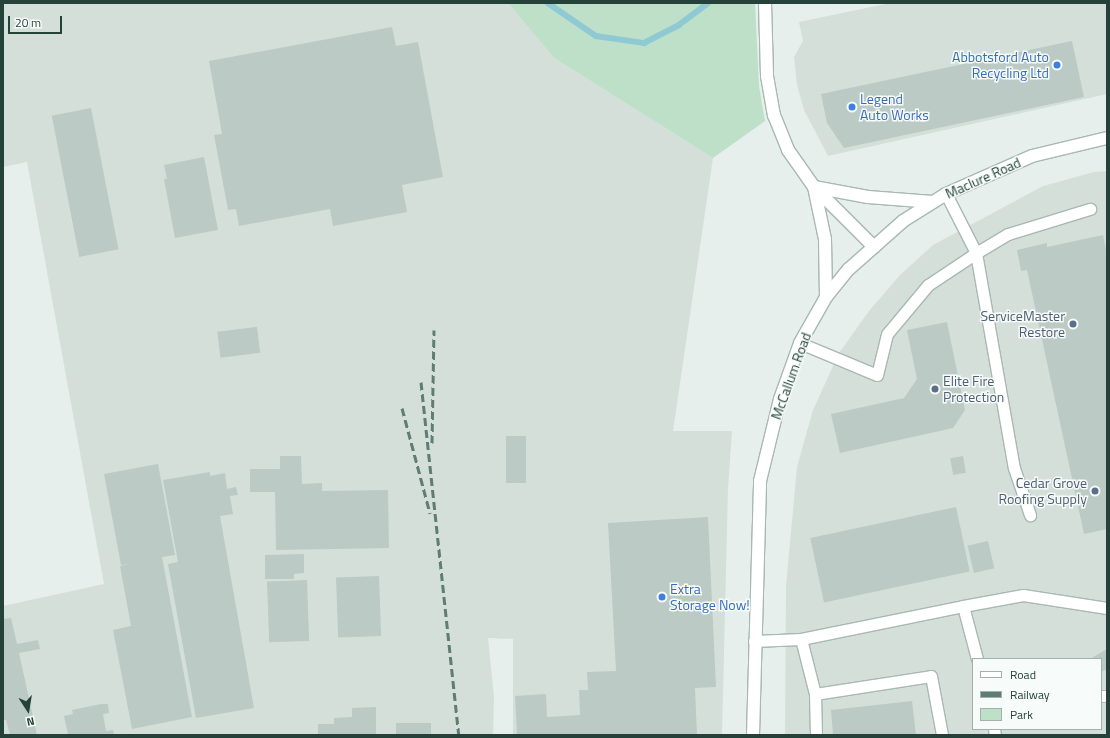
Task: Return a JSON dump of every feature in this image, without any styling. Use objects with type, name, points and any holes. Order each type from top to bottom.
[{"type":"main road","points":[[765,3],[767,76],[774,115],[788,150],[814,187],[874,246]]},
{"type":"main road","name":"Maclure Road","points":[[874,246],[903,221],[946,194],[1032,156],[1107,138]]},
{"type":"main road","points":[[814,187],[868,197],[933,202]]},
{"type":"main road","points":[[814,187],[825,239],[826,296]]},
{"type":"main road","name":"McCallum Road","points":[[753,735],[754,641],[760,481],[780,399],[800,343],[826,296],[849,269],[874,246]]},
{"type":"lane","points":[[946,194],[976,253],[1014,468],[1030,515]]},
{"type":"lane","points":[[800,343],[877,375],[887,334],[928,285],[1008,234],[1090,209]]},
{"type":"lane","points":[[754,641],[802,639],[963,606],[1023,596],[1107,608]]},
{"type":"lane","points":[[963,606],[977,658]]},
{"type":"lane","points":[[802,639],[816,694],[816,735]]},
{"type":"lane","points":[[816,694],[931,676],[942,735]]},
{"type":"shaded area","points":[[3,3],[508,3],[554,58],[713,158],[673,431],[732,431],[728,488],[722,735],[513,735],[513,639],[488,638],[494,697],[493,735],[3,735],[3,606],[104,584],[27,162],[3,167]]},
{"type":"shaded area","points":[[890,3],[1107,3],[1107,94],[828,156],[804,110],[797,85],[794,57],[803,41],[799,22]]},
{"type":"shaded area","points":[[1107,171],[1107,735],[785,735],[786,586],[797,467],[813,410],[839,353],[869,311],[900,275],[933,245],[1043,186],[1094,172]]},
{"type":"green space","points":[[508,3],[755,3],[759,86],[765,121],[713,158],[554,58]]},
{"type":"building","points":[[392,27],[396,46],[418,42],[443,177],[402,185],[407,212],[333,226],[330,209],[239,226],[236,209],[228,210],[214,135],[222,134],[209,61]]},
{"type":"building","points":[[1072,41],[1084,97],[844,148],[827,123],[821,94]]},
{"type":"building","points":[[91,108],[118,249],[79,257],[52,116]]},
{"type":"building","points":[[204,157],[218,230],[175,238],[164,179],[167,179],[164,165]]},
{"type":"building","name":"ServiceMaster Restore","points":[[1103,235],[1107,255],[1107,529],[1084,534],[1027,270],[1021,271],[1017,250],[1047,243],[1047,247]]},
{"type":"building","name":"Elite Fire Protection","points":[[947,322],[965,410],[953,428],[840,453],[831,414],[904,398],[917,379],[907,330]]},
{"type":"building","points":[[257,327],[260,353],[220,358],[217,332]]},
{"type":"building","points":[[506,436],[526,436],[526,483],[506,483]]},
{"type":"building","points":[[280,456],[301,456],[302,484],[322,483],[322,491],[388,490],[389,548],[276,550],[275,492],[250,492],[250,469],[280,469]]},
{"type":"building","points":[[963,456],[966,473],[953,475],[950,458]]},
{"type":"building","points":[[158,464],[175,555],[162,557],[192,717],[132,729],[113,630],[131,626],[120,566],[130,564],[121,565],[104,474]]},
{"type":"building","points":[[210,472],[210,476],[225,473],[227,489],[236,487],[238,495],[230,496],[233,514],[220,516],[254,708],[196,718],[168,564],[178,562],[163,480]]},
{"type":"building","points":[[956,507],[970,572],[824,603],[810,538]]},
{"type":"building","name":"Extra Storage Now!","points":[[708,517],[716,687],[695,688],[697,735],[517,735],[515,696],[546,694],[547,717],[580,715],[579,690],[588,690],[587,672],[616,671],[608,523]]},
{"type":"building","points":[[988,541],[994,568],[974,573],[968,546]]},
{"type":"building","points":[[304,554],[304,573],[294,574],[294,579],[265,579],[265,555]]},
{"type":"building","points":[[379,576],[381,636],[338,637],[336,578]]},
{"type":"building","points":[[307,580],[309,641],[269,642],[267,581]]},
{"type":"building","points":[[11,618],[17,644],[38,640],[40,649],[19,653],[37,735],[10,735],[6,720],[3,720],[3,619]]},
{"type":"building","points":[[1107,649],[1107,673],[1105,670],[1102,672],[1102,658],[1092,658]]},
{"type":"building","points":[[912,701],[916,735],[833,735],[831,710]]},
{"type":"building","points":[[108,704],[109,713],[103,714],[106,731],[113,730],[114,735],[68,735],[64,716],[73,714],[72,710]]},
{"type":"building","points":[[376,707],[376,735],[318,735],[318,724],[334,724],[334,718],[352,717],[352,708]]},
{"type":"building","points":[[396,723],[431,723],[431,735],[396,735]]},
{"type":"waterway","points":[[548,3],[596,36],[644,43],[679,25],[708,3]]},
{"type":"railway","points":[[432,443],[434,330]]},
{"type":"railway","points":[[421,382],[459,735]]},
{"type":"railway","points":[[402,408],[430,513]]},
{"type":"place","name":"Abbotsford Auto Recycling Ltd","points":[[1057,65]]},
{"type":"place","name":"Legend Auto Works","points":[[852,107]]},
{"type":"place","name":"ServiceMaster Restore","points":[[1073,324]]},
{"type":"place","name":"Elite Fire Protection","points":[[935,389]]},
{"type":"place","name":"Cedar Grove Roofing Supply","points":[[1095,491]]},
{"type":"place","name":"Extra Storage Now!","points":[[662,597]]}]
